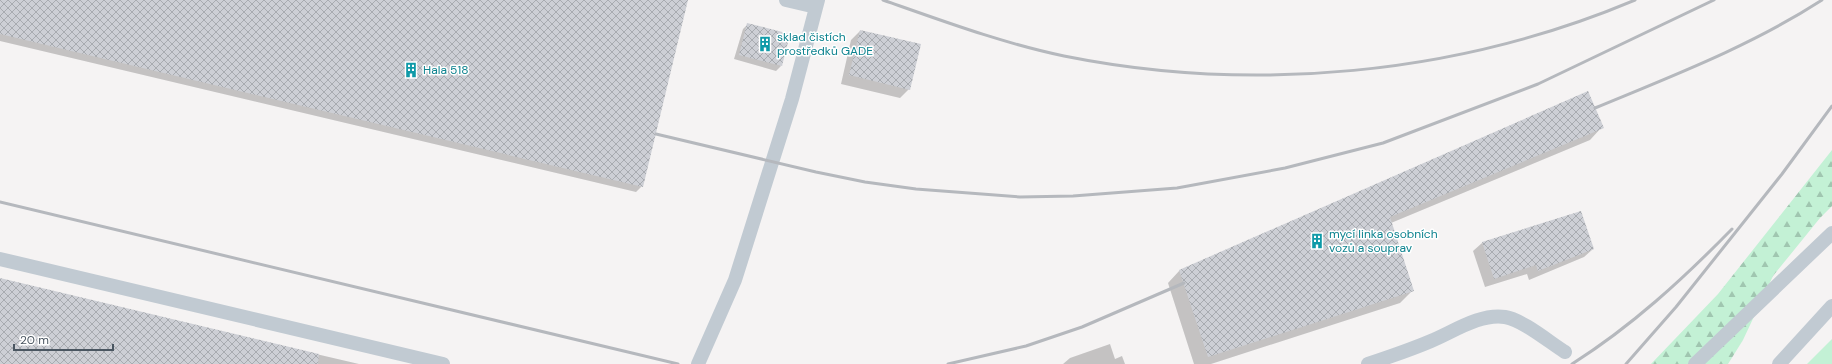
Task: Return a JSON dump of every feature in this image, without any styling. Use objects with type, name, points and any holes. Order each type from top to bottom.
[{"type":"lane","points":[[698,364],[735,280],[792,99],[817,3],[786,0]]},
{"type":"lane","points":[[1695,364],[1832,233]]},
{"type":"lane","points":[[0,259],[443,364]]},
{"type":"lane","points":[[1779,364],[1832,306]]},
{"type":"lane","points":[[1368,364],[1429,342],[1481,319],[1493,317],[1504,317],[1515,320],[1565,352]]},
{"type":"green space","points":[[1832,150],[1832,206],[1820,218],[1773,276],[1743,340],[1728,364],[1651,364],[1718,294]]},
{"type":"green space","points":[[1832,339],[1832,364],[1807,364]]},
{"type":"building","name":"Hala 518","points":[[0,0],[688,0],[643,187],[0,34]]},
{"type":"building","name":"sklad čistích prostředků GADE","points":[[747,23],[790,34],[782,66],[739,55]]},
{"type":"building","points":[[860,30],[921,44],[910,90],[849,75]]},
{"type":"building","name":"mycí linka osobních vozů a souprav","points":[[1588,91],[1604,128],[1390,217],[1414,291],[1208,357],[1179,270]]},
{"type":"building","points":[[1581,211],[1594,249],[1538,271],[1536,265],[1494,279],[1482,242]]},
{"type":"building","points":[[0,278],[319,354],[318,364],[0,364]]},
{"type":"railway","points":[[883,0],[950,24],[995,38],[1064,56],[1135,68],[1208,74],[1281,75],[1354,70],[1426,61],[1497,46],[1567,25],[1635,0]]},
{"type":"railway","points":[[656,134],[816,172],[865,182],[916,189],[1020,197],[1073,196],[1177,188],[1285,168],[1383,143],[1538,84],[1714,0]]},
{"type":"railway","points":[[1595,108],[1682,72],[1739,46],[1795,17],[1822,0]]},
{"type":"railway","points":[[1626,364],[1676,307],[1782,174],[1832,106]]},
{"type":"railway","points":[[0,202],[678,364]]},
{"type":"railway","points":[[1572,364],[1636,318],[1676,284],[1732,229]]},
{"type":"railway","points":[[948,364],[1026,346],[1082,327],[1184,283]]},
{"type":"place","name":"sklad čistích prostředků GADE","points":[[765,44]]},
{"type":"place","name":"Hala 518","points":[[411,70]]},
{"type":"place","name":"mycí linka osobních vozů a souprav","points":[[1317,241]]}]
